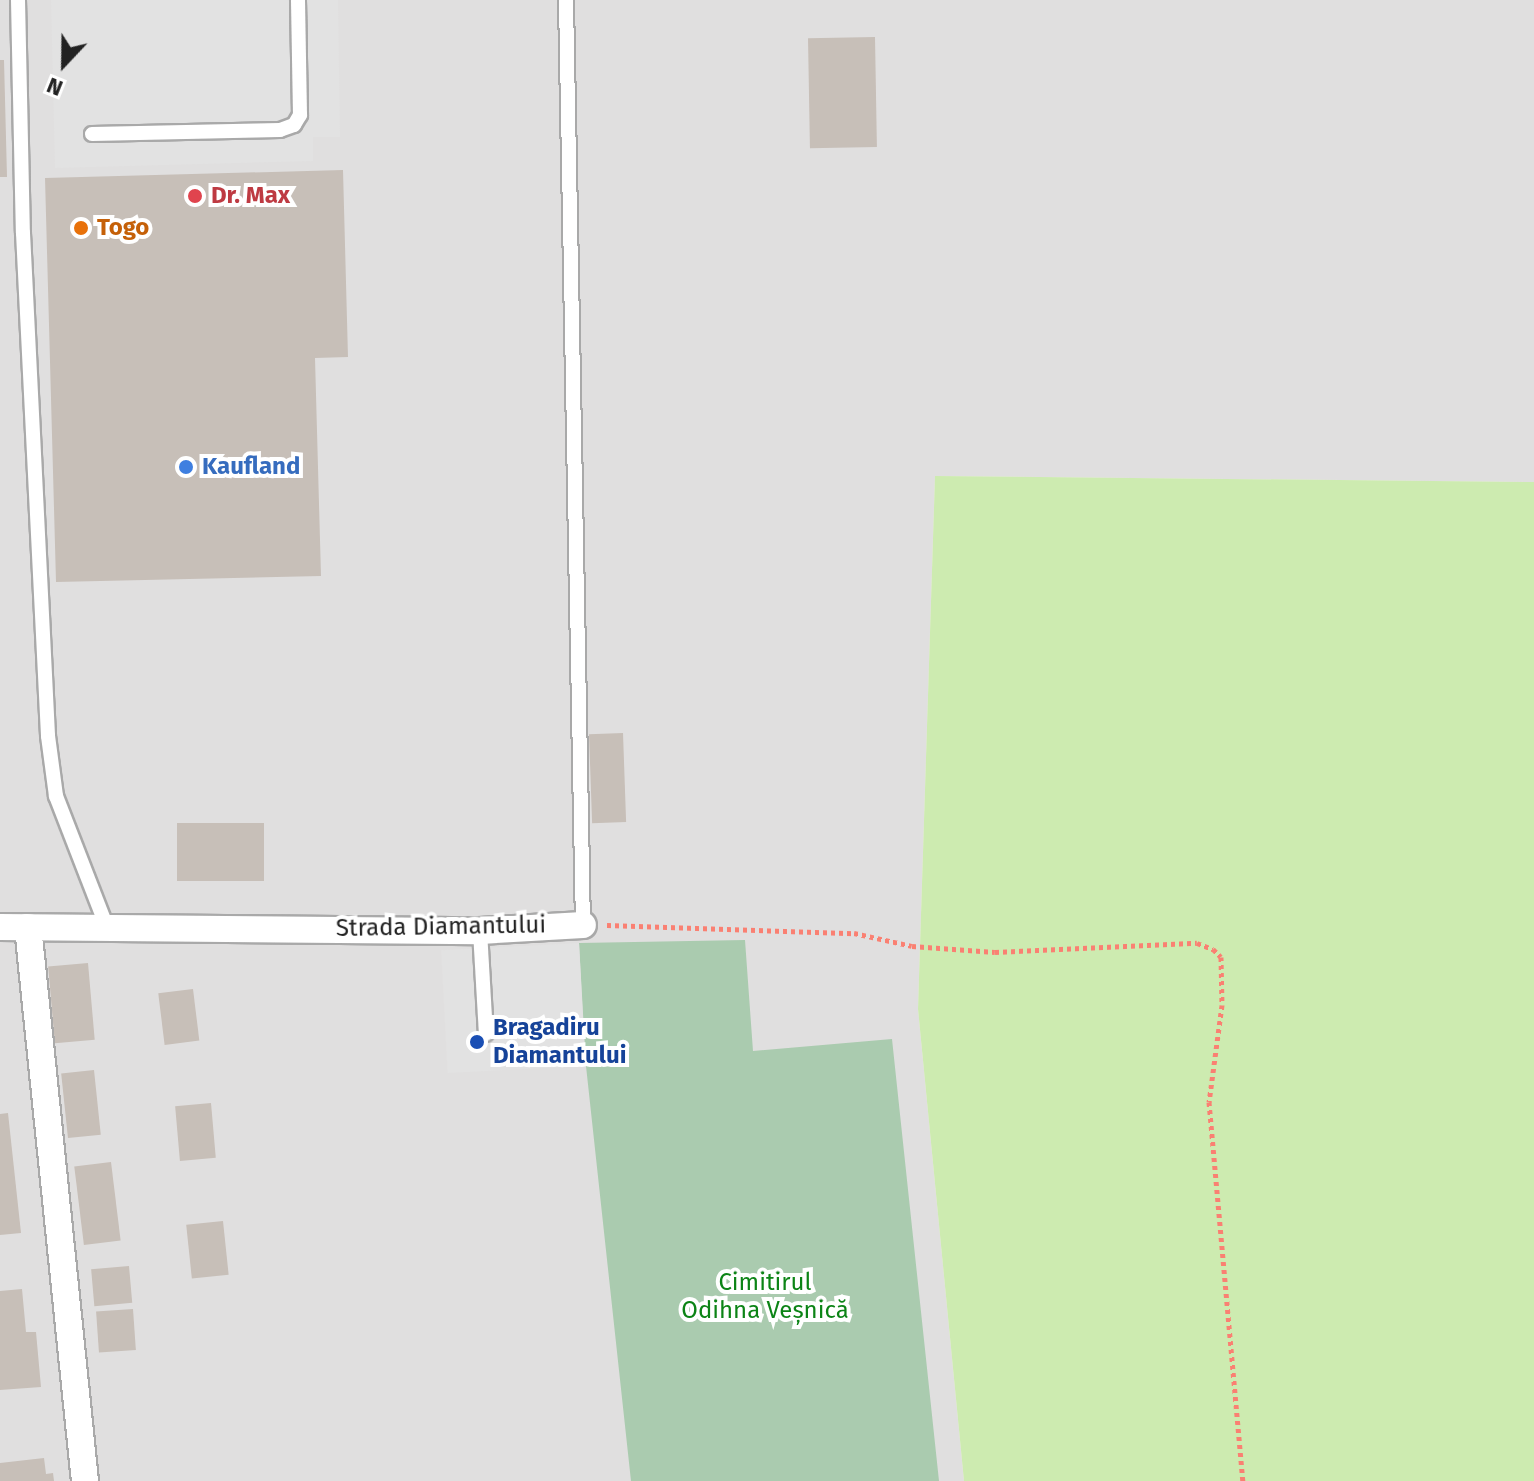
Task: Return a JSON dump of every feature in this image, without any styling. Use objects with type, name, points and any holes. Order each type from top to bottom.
[{"type":"street","name":"Strada Diamantului","points":[[0,927],[106,925],[480,931],[583,925]]},
{"type":"street","points":[[28,927],[85,1481]]},
{"type":"lane","points":[[18,0],[37,581],[48,736],[56,796],[106,925]]},
{"type":"lane","points":[[92,134],[280,130],[294,125],[300,115],[298,0]]},
{"type":"lane","points":[[566,0],[583,925]]},
{"type":"lane","points":[[480,931],[486,1034]]},
{"type":"path","points":[[583,925],[854,933],[912,946],[995,952],[1197,943],[1221,957],[1222,1005],[1209,1102],[1243,1481]]},
{"type":"shaded area","points":[[0,0],[1534,0],[1534,482],[935,476],[918,1009],[964,1481],[0,1481]]},
{"type":"shaded area","points":[[51,0],[338,0],[340,137],[313,137],[313,161],[55,168]]},
{"type":"shaded area","points":[[579,943],[585,1066],[448,1073],[441,950]]},
{"type":"green space","points":[[935,476],[1534,482],[1534,1481],[964,1481],[918,1009]]},
{"type":"green space","name":"Cimitirul Odihna Veșnică","points":[[745,940],[753,1051],[892,1039],[939,1481],[631,1481],[586,1066],[579,943]]},
{"type":"building","points":[[875,37],[877,147],[810,148],[808,38]]},
{"type":"building","points":[[0,60],[4,60],[7,177],[0,177]]},
{"type":"building","name":"Kaufland","points":[[343,170],[348,357],[315,358],[321,576],[56,582],[45,178]]},
{"type":"building","points":[[623,733],[626,822],[592,823],[589,734]]},
{"type":"building","points":[[177,823],[264,823],[264,881],[177,881]]},
{"type":"building","points":[[88,963],[95,1040],[55,1043],[48,966]]},
{"type":"building","points":[[193,989],[199,1041],[165,1045],[158,993]]},
{"type":"building","points":[[94,1070],[101,1135],[68,1138],[61,1073]]},
{"type":"building","points":[[211,1103],[216,1158],[180,1161],[175,1106]]},
{"type":"building","points":[[8,1113],[21,1233],[0,1235],[0,1114]]},
{"type":"building","points":[[111,1162],[121,1240],[84,1245],[74,1167]]},
{"type":"building","points":[[223,1221],[229,1275],[192,1279],[186,1225]]},
{"type":"building","points":[[129,1266],[132,1303],[94,1306],[91,1269]]},
{"type":"building","points":[[22,1289],[26,1332],[36,1332],[41,1387],[0,1390],[0,1291]]},
{"type":"building","points":[[133,1309],[136,1350],[99,1352],[96,1312]]},
{"type":"building","points":[[44,1458],[46,1474],[53,1473],[54,1481],[0,1481],[0,1463]]},
{"type":"place","name":"Dr. Max","points":[[195,196]]},
{"type":"place","name":"Togo","points":[[81,228]]},
{"type":"place","name":"Kaufland","points":[[186,467]]},
{"type":"place","name":"Bragadiru Diamantului","points":[[477,1042]]}]
